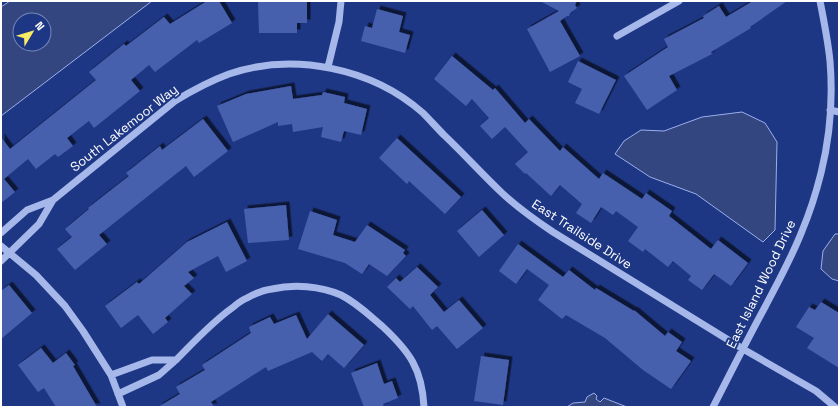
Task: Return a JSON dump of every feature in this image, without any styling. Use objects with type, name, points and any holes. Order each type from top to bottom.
[{"type":"street","points":[[328,67],[339,22],[341,1]]},
{"type":"street","points":[[617,36],[679,1]]},
{"type":"street","name":"East Island Wood Drive","points":[[713,407],[789,260],[813,202],[821,172],[827,142],[830,110],[830,63],[820,1]]},
{"type":"street","name":"East Trailside Drive","points":[[258,67],[293,64],[328,67],[370,80],[393,92],[423,114],[503,194],[527,214],[553,232],[743,349],[816,391],[835,407]]},
{"type":"street","name":"South Lakemoor Way","points":[[1,233],[27,210],[53,200],[175,101],[213,80],[231,73],[258,67]]},
{"type":"street","points":[[830,110],[839,112]]},
{"type":"street","name":"South Lakemoor Way","points":[[1,261],[39,224],[53,200]]},
{"type":"street","points":[[1,246],[36,275],[65,306],[111,375],[123,407]]},
{"type":"street","points":[[118,394],[159,375],[221,316],[245,298],[272,289],[298,286],[325,290],[341,296],[364,310],[395,338],[409,354],[418,372],[423,392],[424,407]]},
{"type":"street","points":[[111,375],[152,360],[176,360]]},
{"type":"water","points":[[10,1],[152,1],[1,116],[1,7]]},
{"type":"water","points":[[742,112],[765,123],[777,142],[775,230],[763,242],[696,194],[650,177],[615,154],[624,141],[641,130],[664,131],[702,117]]},
{"type":"water","points":[[835,234],[839,234],[839,281],[832,279],[821,269],[823,251]]},
{"type":"water","points":[[594,393],[597,396],[596,399],[600,402],[604,398],[627,407],[567,407],[573,403],[585,402],[587,397]]},
{"type":"building","points":[[207,1],[219,1],[232,23],[199,43],[197,40],[155,72],[149,65],[131,80],[140,91],[94,128],[89,121],[67,138],[73,146],[58,157],[55,154],[36,169],[28,159],[4,179],[15,192],[1,203],[1,137],[10,149],[96,80],[89,72],[124,44],[126,46],[164,17],[170,24]]},
{"type":"building","points":[[258,1],[307,1],[307,23],[297,23],[297,33],[259,33]]},
{"type":"building","points":[[540,1],[577,1],[575,5],[577,8],[570,13],[569,16],[560,21],[580,56],[550,72],[527,29],[559,11]]},
{"type":"building","points":[[753,1],[787,1],[750,27],[751,28],[711,52],[712,54],[669,76],[677,90],[647,110],[624,76],[668,47],[664,39],[704,18],[703,16],[719,6],[726,17]]},
{"type":"building","points":[[377,9],[403,16],[399,32],[410,35],[405,53],[361,41],[365,26],[372,28]]},
{"type":"building","points":[[452,56],[493,90],[495,88],[525,123],[529,119],[560,151],[563,147],[599,179],[603,173],[642,199],[646,193],[672,211],[669,216],[711,249],[718,240],[748,263],[731,286],[714,274],[702,290],[688,280],[691,276],[673,261],[668,267],[645,249],[643,252],[628,241],[638,227],[616,211],[613,215],[601,207],[591,223],[576,213],[582,204],[560,185],[551,196],[515,164],[528,152],[505,127],[492,139],[480,126],[489,118],[472,99],[466,106],[434,79]]},
{"type":"building","points":[[578,61],[616,80],[599,114],[575,103],[582,89],[568,82]]},
{"type":"building","points":[[291,86],[293,99],[322,95],[323,92],[345,97],[344,103],[367,109],[361,135],[344,131],[341,142],[321,137],[323,127],[293,132],[292,124],[278,126],[278,122],[233,142],[217,106],[246,94]]},
{"type":"building","points":[[203,119],[228,151],[194,177],[186,166],[99,235],[107,244],[75,270],[57,249],[72,237],[65,229],[89,209],[88,208],[129,176],[126,173],[160,146],[162,150]]},
{"type":"building","points":[[397,138],[461,197],[445,214],[409,181],[407,184],[379,158]]},
{"type":"building","points":[[286,205],[289,240],[248,243],[244,209]]},
{"type":"building","points":[[482,210],[504,235],[479,257],[457,231]]},
{"type":"building","points":[[310,211],[337,220],[333,235],[355,242],[367,225],[405,250],[403,253],[406,256],[387,276],[369,264],[362,274],[345,263],[298,249]]},
{"type":"building","points":[[227,222],[247,261],[226,272],[218,256],[188,272],[194,278],[184,286],[192,294],[165,318],[168,322],[153,334],[138,315],[121,328],[105,306],[137,282],[139,284],[187,242]]},
{"type":"building","points":[[518,244],[563,277],[569,270],[595,290],[596,288],[634,310],[665,336],[668,332],[682,342],[676,351],[691,361],[671,389],[643,370],[605,338],[566,315],[562,319],[538,300],[549,285],[527,269],[516,284],[499,271]]},
{"type":"building","points":[[417,267],[438,287],[430,295],[444,312],[459,300],[483,328],[457,349],[437,326],[432,330],[413,306],[410,309],[387,287],[396,278],[400,282]]},
{"type":"building","points":[[9,285],[32,313],[1,339],[1,291]]},
{"type":"building","points":[[821,302],[839,313],[839,368],[807,348],[814,338],[796,327],[809,307],[815,310]]},
{"type":"building","points":[[328,314],[364,345],[344,368],[328,354],[322,361],[312,352],[268,371],[266,367],[211,402],[214,407],[158,407],[180,394],[176,387],[205,370],[202,365],[251,333],[249,327],[270,317],[274,324],[296,315],[307,339]]},
{"type":"building","points":[[41,348],[53,363],[66,353],[75,365],[73,366],[97,407],[56,407],[44,388],[38,392],[18,365]]},
{"type":"building","points":[[481,356],[509,360],[503,405],[474,401]]},
{"type":"building","points":[[377,363],[384,384],[392,381],[398,398],[383,404],[384,407],[364,407],[351,373]]}]
